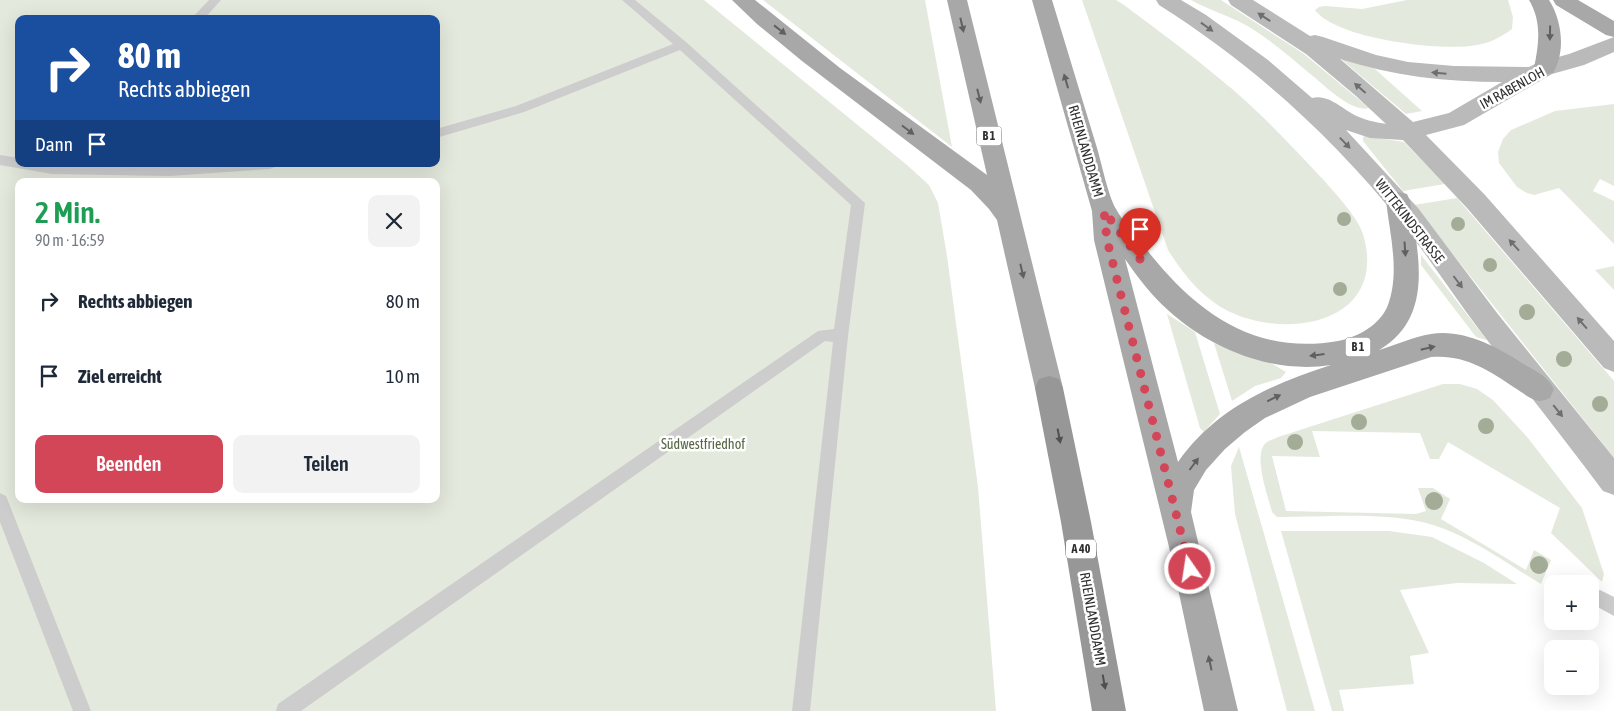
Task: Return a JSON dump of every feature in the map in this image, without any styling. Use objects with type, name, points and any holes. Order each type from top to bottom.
[{"type":"highway","name":"RHEINLANDDAMM","points":[[1049,388],[1078,531],[1110,711]]},
{"type":"main road","points":[[742,0],[876,107],[994,196],[1011,223]]},
{"type":"main road","name":"RHEINLANDDAMM","points":[[957,0],[1049,388]]},
{"type":"main road","name":"RHEINLANDDAMM","points":[[1042,0],[1104,211],[1107,240],[1180,526],[1221,711]]},
{"type":"main road","name":"WITTEKINDSTRASSE","points":[[1166,0],[1235,46],[1285,85],[1346,144],[1398,201],[1540,389],[1614,482]]},
{"type":"main road","points":[[1238,0],[1324,57],[1410,132],[1546,281],[1614,360]]},
{"type":"main road","points":[[1290,33],[1368,61],[1407,69],[1442,73],[1539,71],[1551,28],[1548,15],[1539,0]]},
{"type":"main road","points":[[1563,0],[1592,19],[1614,30]]},
{"type":"main road","points":[[1594,0],[1614,21]]},
{"type":"main road","name":"IM RABENLOH","points":[[1285,85],[1349,122],[1370,130],[1396,133],[1410,132],[1456,119],[1539,71],[1576,60],[1614,44]]},
{"type":"main road","name":"B 1","points":[[1104,211],[1166,293],[1199,318],[1240,341],[1264,350],[1288,356],[1312,356],[1353,349],[1372,341],[1390,328],[1401,306],[1406,289],[1404,235],[1398,201]]},
{"type":"main road","points":[[1180,526],[1177,507],[1180,489],[1189,470],[1215,439],[1232,424],[1253,409],[1277,396],[1406,354],[1446,344],[1463,347],[1483,355],[1540,389]]},
{"type":"lane","points":[[201,15],[215,0]]},
{"type":"lane","points":[[628,0],[682,45],[858,203],[841,336],[801,711]]},
{"type":"lane","points":[[440,133],[520,109],[682,45]]},
{"type":"lane","points":[[0,160],[15,163]]},
{"type":"lane","points":[[39,167],[52,169],[170,170],[220,167]]},
{"type":"lane","points":[[285,711],[823,335],[841,336]]},
{"type":"lane","points":[[0,501],[82,711]]},
{"type":"green space","name":"Südwestfriedhof","points":[[0,0],[704,0],[907,165],[929,185],[938,203],[947,256],[978,487],[996,711],[0,711]]},
{"type":"green space","points":[[763,0],[925,0],[952,147]]},
{"type":"green space","points":[[1082,0],[1116,0],[1172,41],[1208,69],[1258,113],[1295,149],[1336,194],[1360,227],[1363,234],[1367,264],[1361,287],[1348,305],[1328,317],[1304,323],[1278,324],[1252,320],[1219,306],[1202,292],[1180,268],[1168,250]]},
{"type":"green space","points":[[1191,0],[1221,0],[1304,54],[1369,108],[1355,107],[1340,98],[1260,34],[1234,19]]},
{"type":"green space","points":[[1407,0],[1508,0],[1513,17],[1512,29],[1504,35],[1477,45],[1440,47],[1416,45],[1367,36],[1344,29],[1327,20],[1315,10],[1325,6],[1362,9]]},
{"type":"green space","points":[[1346,59],[1375,69],[1422,111],[1406,114],[1342,60]]},
{"type":"green space","points":[[1614,104],[1614,186],[1600,179],[1593,191],[1614,201],[1614,244],[1559,188],[1534,195],[1517,187],[1499,163],[1498,152],[1503,139],[1511,130],[1555,111]]},
{"type":"green space","points":[[1365,136],[1404,142],[1445,184],[1403,191],[1363,141]]},
{"type":"green space","points":[[1457,198],[1614,381],[1614,458],[1414,205]]},
{"type":"green space","points":[[1421,255],[1486,340],[1476,337],[1421,265]]},
{"type":"green space","points":[[1614,266],[1614,290],[1595,270]]},
{"type":"green space","points":[[1167,314],[1195,332],[1220,414],[1204,432],[1200,428]]},
{"type":"green space","points":[[1214,343],[1245,356],[1271,363],[1286,372],[1281,378],[1255,386],[1232,401]]},
{"type":"green space","points":[[1443,384],[1460,384],[1477,389],[1493,400],[1528,438],[1582,508],[1604,574],[1602,582],[1599,579],[1599,575],[1595,575],[1551,533],[1560,508],[1448,442],[1439,459],[1430,459],[1420,433],[1312,431],[1320,457],[1272,456],[1286,511],[1416,514],[1426,511],[1418,488],[1433,488],[1450,499],[1441,519],[1526,570],[1534,550],[1551,560],[1541,584],[1469,540],[1422,522],[1369,516],[1277,517],[1272,512],[1260,459],[1264,445],[1278,437]]},
{"type":"green space","points":[[1239,447],[1315,711],[1287,711],[1235,514],[1231,466]]},
{"type":"green space","points":[[1281,531],[1389,531],[1432,537],[1484,563],[1517,584],[1457,583],[1400,590],[1429,653],[1410,656],[1414,684],[1339,690],[1344,711],[1332,711]]},
{"type":"route","points":[[1140,259],[1104,211],[1107,240],[1190,569]]}]
